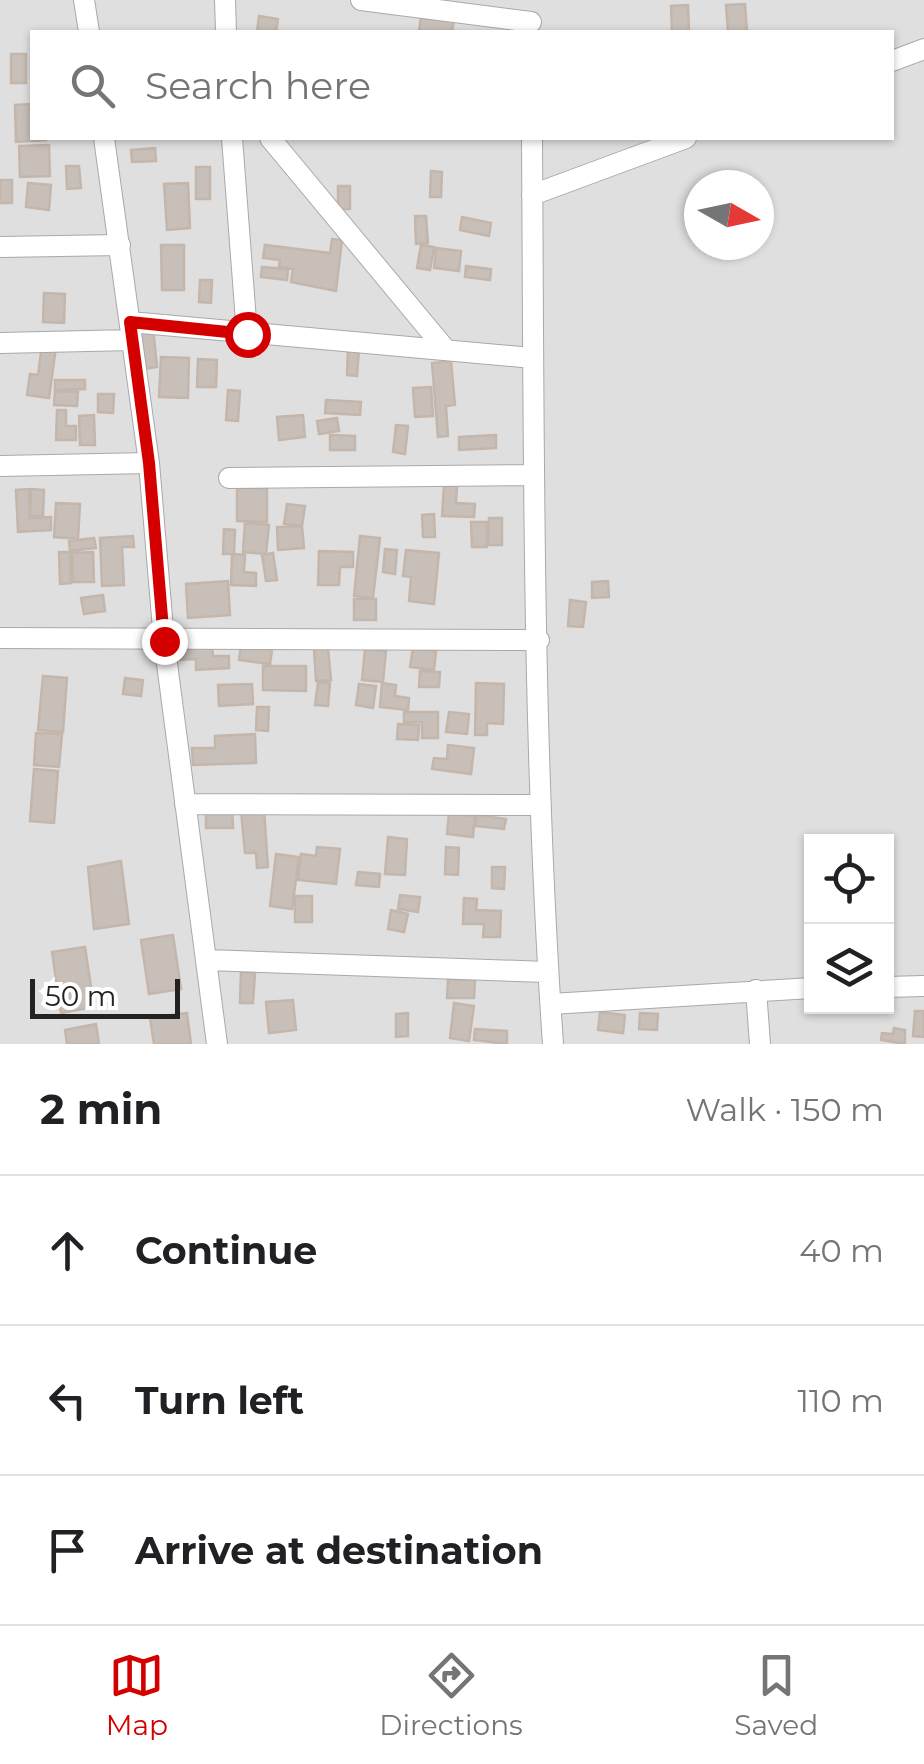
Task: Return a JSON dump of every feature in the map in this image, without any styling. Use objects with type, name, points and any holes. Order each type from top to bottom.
[{"type":"street","points":[[84,0],[89,30]]},
{"type":"street","points":[[225,0],[226,30]]},
{"type":"street","points":[[361,0],[531,27],[531,0]]},
{"type":"street","points":[[894,60],[924,49]]},
{"type":"street","points":[[104,140],[149,463],[164,641],[217,1044]]},
{"type":"street","points":[[232,140],[247,334]]},
{"type":"street","points":[[272,140],[446,350]]},
{"type":"street","points":[[532,140],[532,475],[546,972],[553,1044]]},
{"type":"street","points":[[532,195],[681,140]]},
{"type":"street","points":[[0,247],[120,245]]},
{"type":"street","points":[[0,343],[131,331],[247,334],[533,358]]},
{"type":"street","points":[[0,466],[149,463]]},
{"type":"street","points":[[229,478],[532,475]]},
{"type":"street","points":[[0,638],[539,640]]},
{"type":"street","points":[[185,804],[540,804]]},
{"type":"street","points":[[206,960],[546,972]]},
{"type":"street","points":[[894,986],[924,986]]},
{"type":"street","points":[[550,1004],[804,988]]},
{"type":"street","points":[[756,990],[760,1044]]},
{"type":"shaded area","points":[[0,0],[924,0],[924,1044],[0,1044]]},
{"type":"building","points":[[745,4],[747,30],[728,30],[726,5]]},
{"type":"building","points":[[688,5],[689,30],[672,30],[671,6]]},
{"type":"building","points":[[421,15],[454,19],[452,30],[419,30]]},
{"type":"building","points":[[259,16],[278,19],[276,30],[257,30]]},
{"type":"building","points":[[11,54],[26,54],[26,83],[11,83]]},
{"type":"building","points":[[30,104],[30,140],[47,140],[16,142],[15,105]]},
{"type":"building","points":[[49,145],[50,176],[20,177],[19,146]]},
{"type":"building","points":[[155,148],[156,161],[132,162],[131,150]]},
{"type":"building","points":[[66,166],[79,166],[81,188],[67,189]]},
{"type":"building","points":[[196,167],[210,167],[210,199],[196,199]]},
{"type":"building","points":[[431,171],[442,172],[441,197],[430,197]]},
{"type":"building","points":[[0,180],[12,180],[12,203],[0,203]]},
{"type":"building","points":[[28,183],[51,185],[49,210],[26,207]]},
{"type":"building","points":[[188,183],[190,228],[167,230],[164,184]]},
{"type":"building","points":[[338,186],[350,186],[350,209],[338,209]]},
{"type":"building","points":[[415,216],[426,216],[428,243],[416,244]]},
{"type":"building","points":[[462,217],[491,223],[489,236],[460,230]]},
{"type":"building","points":[[332,239],[342,240],[336,291],[291,282],[293,269],[279,267],[280,260],[263,258],[265,245],[330,253]]},
{"type":"building","points":[[161,245],[184,245],[184,290],[162,290]]},
{"type":"building","points":[[421,245],[434,247],[430,270],[417,268]]},
{"type":"building","points":[[436,248],[461,251],[459,271],[434,268]]},
{"type":"building","points":[[466,266],[491,269],[490,280],[465,277]]},
{"type":"building","points":[[262,267],[288,269],[287,280],[261,277]]},
{"type":"building","points":[[200,280],[212,280],[211,303],[199,302]]},
{"type":"building","points":[[44,293],[65,294],[64,323],[43,322]]},
{"type":"building","points":[[153,327],[157,367],[144,369],[140,329]]},
{"type":"building","points":[[42,345],[56,347],[49,398],[27,395],[30,374],[38,375]]},
{"type":"building","points":[[348,348],[359,349],[357,376],[347,375]]},
{"type":"building","points":[[161,357],[189,358],[188,398],[159,397]]},
{"type":"building","points":[[198,359],[217,360],[216,387],[197,387]]},
{"type":"building","points":[[451,361],[455,405],[446,406],[448,436],[438,437],[432,363]]},
{"type":"building","points":[[55,380],[85,380],[85,389],[55,390]]},
{"type":"building","points":[[431,387],[433,416],[415,417],[413,388]]},
{"type":"building","points":[[228,390],[240,391],[238,421],[226,420]]},
{"type":"building","points":[[55,391],[78,392],[77,406],[54,405]]},
{"type":"building","points":[[98,394],[114,394],[113,413],[98,412]]},
{"type":"building","points":[[326,400],[361,402],[360,415],[325,413]]},
{"type":"building","points":[[57,410],[66,410],[66,426],[76,426],[76,440],[56,440]]},
{"type":"building","points":[[94,415],[95,445],[80,445],[79,416]]},
{"type":"building","points":[[303,415],[305,437],[279,440],[277,417]]},
{"type":"building","points":[[337,418],[339,431],[319,434],[317,421]]},
{"type":"building","points":[[396,425],[408,426],[405,454],[393,452]]},
{"type":"building","points":[[330,435],[355,436],[355,450],[330,450]]},
{"type":"building","points":[[496,435],[496,448],[459,450],[459,437]]},
{"type":"building","points":[[444,485],[457,486],[456,503],[475,504],[474,517],[442,516]]},
{"type":"building","points":[[237,488],[267,488],[267,522],[237,521]]},
{"type":"building","points":[[29,489],[30,518],[51,517],[51,530],[18,532],[16,490]]},
{"type":"building","points":[[31,489],[44,490],[43,516],[30,516]]},
{"type":"building","points":[[56,503],[80,504],[78,539],[54,537]]},
{"type":"building","points":[[287,504],[305,506],[302,526],[284,524]]},
{"type":"building","points":[[434,514],[435,537],[423,537],[422,515]]},
{"type":"building","points":[[489,518],[502,518],[502,545],[488,545]]},
{"type":"building","points":[[471,522],[487,522],[487,547],[472,547]]},
{"type":"building","points":[[245,523],[269,525],[266,554],[243,552]]},
{"type":"building","points":[[302,526],[304,548],[278,550],[277,527]]},
{"type":"building","points":[[224,529],[235,530],[234,554],[223,554]]},
{"type":"building","points":[[133,536],[134,547],[122,547],[124,585],[102,586],[100,538]]},
{"type":"building","points":[[360,536],[380,538],[373,598],[354,596]]},
{"type":"building","points":[[94,538],[96,548],[70,551],[69,541]]},
{"type":"building","points":[[385,549],[397,550],[395,574],[383,572]]},
{"type":"building","points":[[406,550],[439,553],[434,604],[409,601],[411,577],[403,576]]},
{"type":"building","points":[[319,551],[353,552],[353,567],[340,567],[339,585],[318,585]]},
{"type":"building","points":[[59,552],[70,552],[71,583],[60,584]]},
{"type":"building","points":[[93,552],[94,582],[73,582],[72,553]]},
{"type":"building","points":[[273,553],[277,580],[266,581],[262,555]]},
{"type":"building","points":[[232,554],[245,555],[244,572],[256,573],[256,586],[231,585]]},
{"type":"building","points":[[228,581],[230,615],[188,618],[186,584]]},
{"type":"building","points":[[608,581],[609,597],[592,598],[592,582]]},
{"type":"building","points":[[103,595],[105,611],[84,614],[81,598]]},
{"type":"building","points":[[354,599],[376,599],[376,620],[354,620]]},
{"type":"building","points":[[570,600],[586,602],[583,627],[568,626]]},
{"type":"building","points":[[212,644],[213,656],[229,656],[229,668],[196,670],[196,659],[177,660],[177,646]]},
{"type":"building","points":[[241,646],[272,650],[270,664],[239,660]]},
{"type":"building","points":[[328,648],[331,680],[316,681],[314,649]]},
{"type":"building","points":[[413,648],[436,651],[434,670],[410,667]]},
{"type":"building","points":[[365,649],[386,651],[383,682],[362,680]]},
{"type":"building","points":[[263,666],[306,666],[306,691],[263,690]]},
{"type":"building","points":[[420,671],[440,672],[439,687],[419,687]]},
{"type":"building","points":[[43,676],[67,678],[63,732],[38,730]]},
{"type":"building","points":[[125,678],[143,680],[141,696],[123,694]]},
{"type":"building","points":[[318,682],[330,683],[328,706],[315,705]]},
{"type":"building","points":[[382,683],[396,685],[395,696],[409,698],[408,710],[380,707]]},
{"type":"building","points":[[476,683],[504,684],[503,724],[487,723],[487,735],[475,735]]},
{"type":"building","points":[[252,684],[253,704],[219,706],[218,685]]},
{"type":"building","points":[[359,684],[376,686],[373,708],[356,705]]},
{"type":"building","points":[[257,707],[269,707],[268,731],[256,730]]},
{"type":"building","points":[[404,712],[438,712],[438,738],[422,738],[422,722],[404,722]]},
{"type":"building","points":[[449,712],[469,714],[467,734],[446,732]]},
{"type":"building","points":[[398,724],[419,725],[418,740],[397,739]]},
{"type":"building","points":[[36,733],[62,734],[59,767],[34,765]]},
{"type":"building","points":[[255,734],[256,763],[193,765],[192,748],[215,748],[215,736]]},
{"type":"building","points":[[448,745],[474,748],[471,774],[432,769],[434,758],[447,759]]},
{"type":"building","points":[[34,769],[58,771],[54,823],[30,821]]},
{"type":"building","points":[[232,807],[233,828],[206,828],[206,808]]},
{"type":"building","points":[[264,809],[268,867],[257,868],[256,853],[245,853],[241,811]]},
{"type":"building","points":[[449,813],[475,816],[473,837],[447,834]]},
{"type":"building","points":[[477,815],[506,819],[504,829],[475,826]]},
{"type":"building","points":[[388,837],[407,839],[405,875],[385,874]]},
{"type":"building","points":[[317,847],[340,849],[336,884],[298,880],[301,854],[316,856]]},
{"type":"building","points":[[446,847],[459,848],[458,875],[445,874]]},
{"type":"building","points":[[276,854],[299,857],[292,909],[270,906]]},
{"type":"building","points":[[121,861],[129,924],[94,929],[88,867]]},
{"type":"building","points":[[492,867],[505,867],[504,889],[492,888]]},
{"type":"building","points":[[358,872],[380,874],[379,887],[356,885]]},
{"type":"building","points":[[400,895],[420,897],[418,912],[398,909]]},
{"type":"building","points":[[295,896],[312,896],[312,922],[295,922]]},
{"type":"building","points":[[464,898],[477,899],[476,910],[501,911],[500,937],[483,937],[484,924],[463,924]]},
{"type":"building","points":[[391,910],[408,914],[404,932],[388,929]]},
{"type":"building","points":[[173,935],[181,989],[149,994],[141,940]]},
{"type":"building","points":[[85,947],[94,1007],[61,1013],[52,952]]},
{"type":"building","points":[[241,972],[255,973],[253,1003],[240,1003]]},
{"type":"building","points":[[448,979],[475,980],[474,998],[447,998]]},
{"type":"building","points":[[293,1000],[296,1030],[269,1033],[266,1002]]},
{"type":"building","points":[[454,1003],[474,1006],[469,1041],[450,1038]]},
{"type":"building","points":[[915,1011],[924,1011],[924,1037],[913,1036]]},
{"type":"building","points":[[600,1012],[625,1015],[623,1033],[598,1030]]},
{"type":"building","points":[[187,1013],[191,1044],[154,1044],[150,1018]]},
{"type":"building","points":[[408,1013],[408,1036],[396,1037],[396,1014]]},
{"type":"building","points":[[640,1013],[658,1014],[657,1030],[639,1029]]},
{"type":"building","points":[[96,1024],[99,1044],[67,1044],[65,1030]]},
{"type":"building","points":[[894,1028],[905,1030],[905,1044],[881,1040],[882,1033],[893,1034]]},
{"type":"building","points":[[475,1029],[507,1031],[507,1044],[474,1040]]},
{"type":"route","points":[[164,641],[149,463],[130,322],[247,334]]}]
